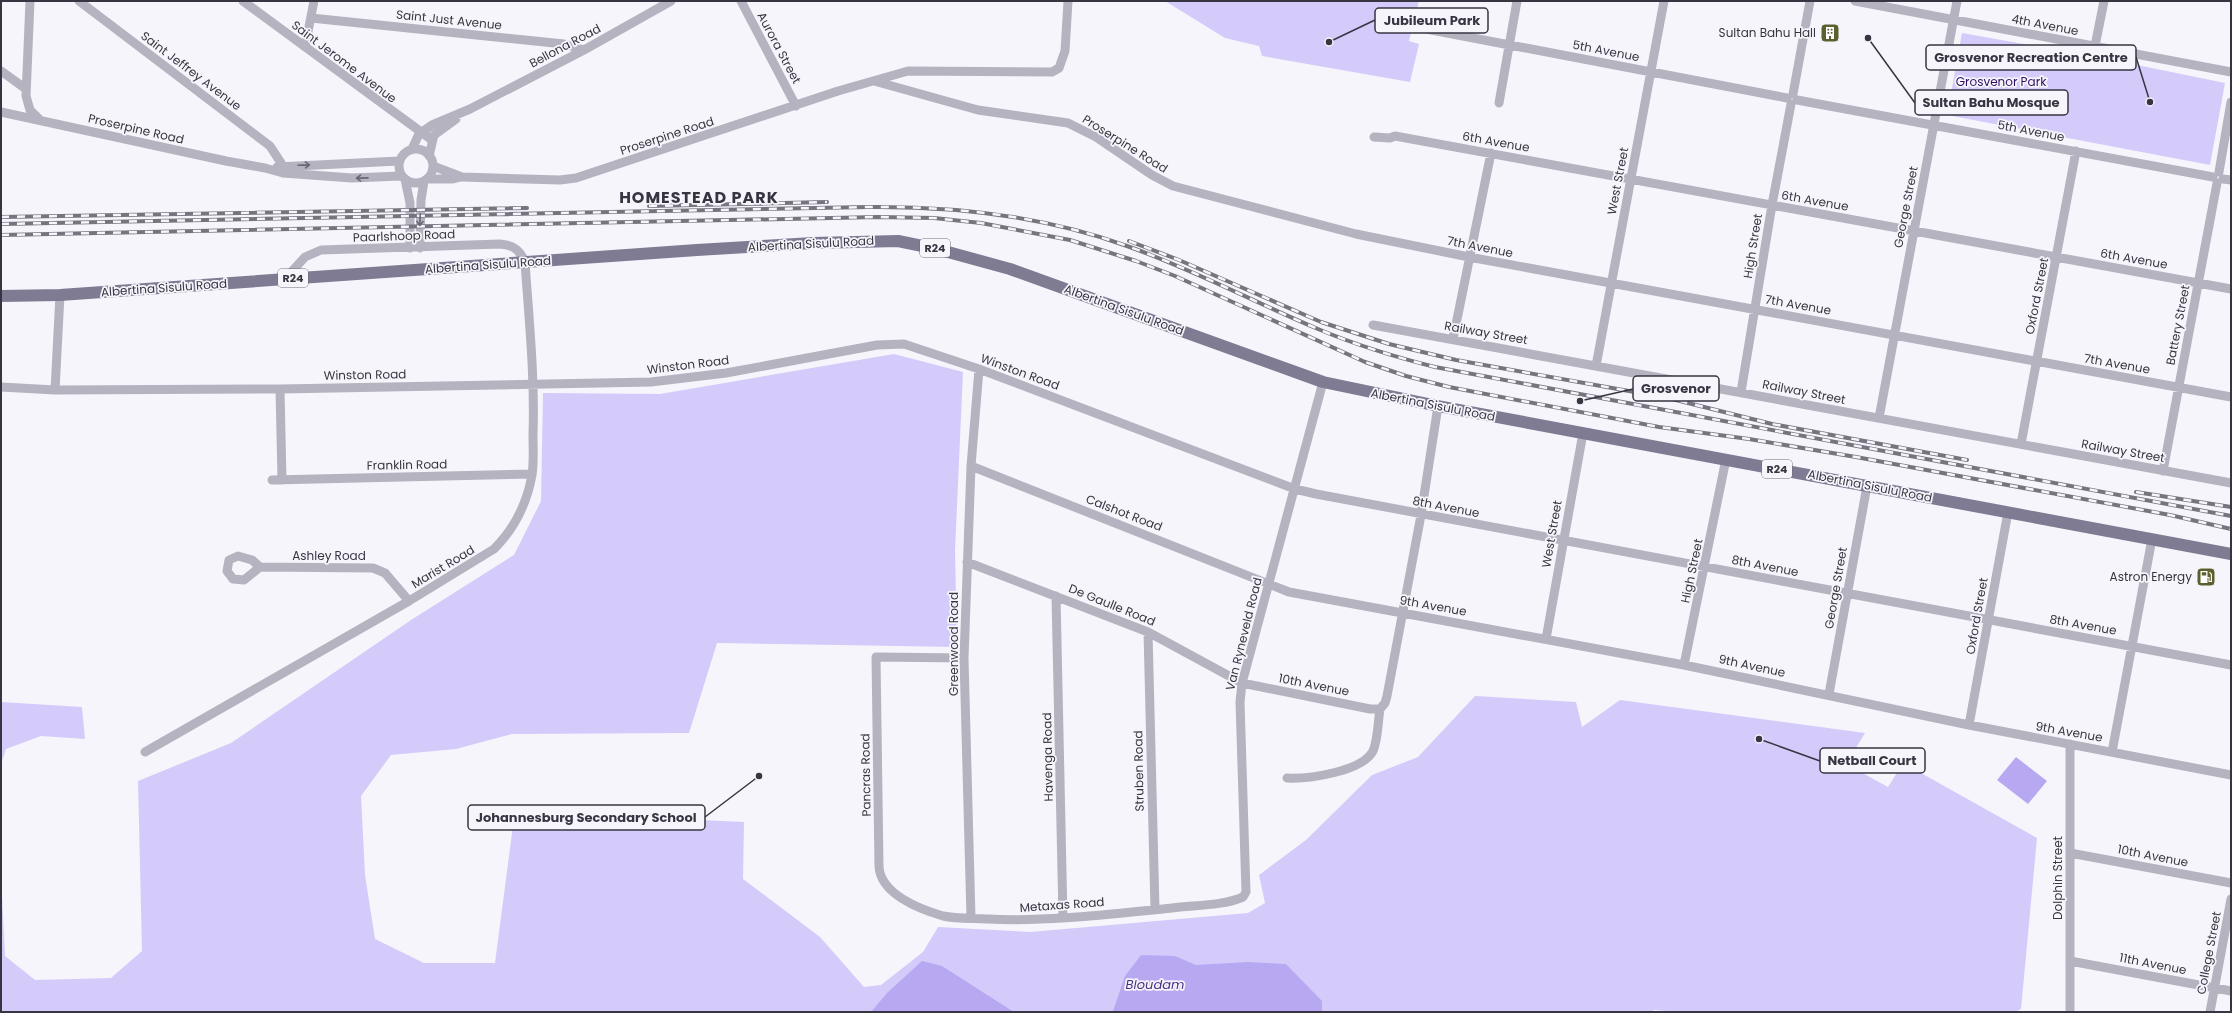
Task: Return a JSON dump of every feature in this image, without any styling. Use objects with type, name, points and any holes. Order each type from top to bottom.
[{"type":"main road","name":"Albertina Sisulu Road","points":[[1,296],[60,295],[805,244],[886,240],[908,242],[1010,269],[1323,382],[1438,406],[2231,554]]},
{"type":"street","points":[[30,1],[26,89],[30,110],[39,119]]},
{"type":"street","name":"Saint Jeffrey Avenue","points":[[79,1],[270,146],[283,166]]},
{"type":"street","name":"Saint Jerome Avenue","points":[[243,1],[420,134],[432,140]]},
{"type":"street","points":[[305,47],[314,1]]},
{"type":"street","name":"Bellona Road","points":[[420,134],[441,120],[470,109],[584,50],[670,1]]},
{"type":"street","name":"Aurora Street","points":[[740,1],[796,106]]},
{"type":"street","name":"Proserpine Road","points":[[433,166],[462,177],[560,180],[576,178],[908,71],[1046,73],[1059,68],[1065,51],[1068,1]]},
{"type":"street","points":[[1499,103],[1517,1]]},
{"type":"street","name":"West Street","points":[[1596,366],[1664,1]]},
{"type":"street","name":"High Street","points":[[1741,392],[1772,205],[1810,1]]},
{"type":"street","name":"4th Avenue","points":[[1855,1],[2231,72]]},
{"type":"street","name":"George Street","points":[[1879,418],[1957,1]]},
{"type":"street","points":[[2095,46],[2104,1]]},
{"type":"street","name":"Saint Just Avenue","points":[[311,18],[564,44],[584,50]]},
{"type":"street","name":"5th Avenue","points":[[1420,28],[1792,99],[2221,178]]},
{"type":"street","points":[[1,71],[26,89]]},
{"type":"street","name":"Proserpine Road","points":[[874,81],[978,110],[1068,123],[1096,137],[1152,175],[1173,186],[1362,236]]},
{"type":"street","name":"Battery Street","points":[[2162,471],[2198,283],[2221,178],[2231,102]]},
{"type":"street","name":"Bellona Road","points":[[432,140],[442,128],[470,109]]},
{"type":"street","name":"Proserpine Road","points":[[1,112],[39,119],[226,162],[265,168],[283,173],[325,178],[403,177],[415,183],[426,180],[453,180],[462,177]]},
{"type":"street","points":[[415,248],[415,236],[410,203],[399,161],[404,154],[412,149],[420,134]]},
{"type":"street","name":"6th Avenue","points":[[1374,137],[1390,138],[1395,136],[1491,153],[2231,289]]},
{"type":"street","points":[[415,236],[426,180],[433,166],[429,156],[432,140]]},
{"type":"street","points":[[412,149],[418,149],[429,156]]},
{"type":"street","name":"Oxford Street","points":[[2021,444],[2076,151]]},
{"type":"street","points":[[1453,339],[1491,153]]},
{"type":"street","name":"Proserpine Road","points":[[265,168],[283,166],[369,164],[399,161]]},
{"type":"street","name":"7th Avenue","points":[[1362,236],[2231,397]]},
{"type":"street","name":"Paarlshoop Road","points":[[285,279],[305,257],[321,250],[509,245],[520,252],[525,262]]},
{"type":"street","name":"Marist Road","points":[[145,752],[409,601],[494,549],[503,541],[521,510],[532,474],[534,384],[525,262]]},
{"type":"street","points":[[55,390],[60,295]]},
{"type":"street","name":"Railway Street","points":[[1373,325],[2231,483]]},
{"type":"street","name":"Winston Road","points":[[1,387],[55,390],[280,389],[679,380],[889,343],[904,344],[979,369],[1295,489]]},
{"type":"street","name":"Greenwood Road","points":[[971,918],[964,658],[966,562],[971,466],[979,369]]},
{"type":"street","name":"Van Ryneveld Road","points":[[1243,897],[1246,892],[1240,702],[1242,683],[1323,382]]},
{"type":"street","points":[[280,389],[282,480]]},
{"type":"street","points":[[1287,778],[1298,778],[1341,770],[1361,764],[1373,751],[1381,708],[1387,696],[1403,613],[1421,514],[1438,406]]},
{"type":"street","name":"West Street","points":[[1546,639],[1583,433]]},
{"type":"street","name":"High Street","points":[[1684,665],[1726,459]]},
{"type":"street","name":"Calshot Road","points":[[971,466],[1268,582]]},
{"type":"street","name":"Franklin Road","points":[[272,480],[532,474]]},
{"type":"street","name":"George Street","points":[[1829,694],[1867,486]]},
{"type":"street","name":"8th Avenue","points":[[1295,489],[1563,541],[2231,665]]},
{"type":"street","name":"Oxford Street","points":[[1969,725],[2008,512]]},
{"type":"street","points":[[2112,752],[2152,539]]},
{"type":"street","name":"De Gaulle Road","points":[[966,562],[1148,632],[1242,683]]},
{"type":"street","name":"Ashley Road","points":[[260,567],[374,568],[385,573],[409,601]]},
{"type":"street","name":"9th Avenue","points":[[1268,582],[1279,588],[1301,594],[1684,665],[1829,694],[1969,725],[2231,775]]},
{"type":"street","name":"Havenga Road","points":[[1056,596],[1063,918]]},
{"type":"street","name":"Struben Road","points":[[1148,632],[1154,909]]},
{"type":"street","name":"Pancras Road","points":[[888,889],[881,878],[879,867],[876,657],[964,658]]},
{"type":"street","name":"10th Avenue","points":[[1242,683],[1370,709],[1381,708]]},
{"type":"street","name":"Dolphin Street","points":[[2070,744],[2070,1012]]},
{"type":"street","name":"10th Avenue","points":[[2070,853],[2231,883]]},
{"type":"street","name":"Metaxas Road","points":[[888,889],[906,900],[942,915],[971,918],[1025,920],[1063,918],[1226,902],[1243,897]]},
{"type":"street","name":"College Street","points":[[2210,1012],[2231,899]]},
{"type":"street","name":"11th Avenue","points":[[2070,961],[2231,991]]},
{"type":"green space","points":[[1165,1],[1419,1],[1409,41],[1419,44],[1410,82],[1262,56],[1259,46],[1225,38]]},
{"type":"green space","name":"Grosvenor Park","points":[[1962,33],[2093,56],[2225,83],[2210,165],[1947,115]]},
{"type":"green space","points":[[894,354],[963,372],[955,550],[957,647],[717,643],[689,733],[512,734],[456,749],[391,755],[361,796],[365,875],[375,939],[424,963],[495,963],[512,833],[508,811],[744,822],[743,879],[820,937],[864,987],[881,985],[923,952],[938,927],[1030,932],[1248,913],[1265,903],[1259,875],[1306,840],[1372,775],[1418,757],[1475,696],[1576,702],[1582,727],[1620,700],[1865,733],[1846,764],[1888,787],[1903,763],[2037,838],[2021,1009],[2015,1012],[1680,1012],[1653,1010],[1653,1012],[1,1012],[1,875],[5,956],[35,980],[111,978],[142,951],[138,781],[231,743],[411,620],[514,555],[541,501],[543,393],[660,394]]},
{"type":"green space","points":[[1,702],[82,707],[85,739],[41,736],[6,749],[1,764]]},
{"type":"water","points":[[2016,757],[2047,781],[2028,804],[1997,780]]},
{"type":"water","name":"Bloudam","points":[[1141,955],[1175,956],[1196,965],[1248,962],[1286,964],[1322,1001],[1322,1012],[1110,1012],[1113,1011],[1125,976]]},
{"type":"water","points":[[922,961],[942,966],[1014,1012],[871,1012],[887,993]]},
{"type":"railway","points":[[649,206],[827,202]]},
{"type":"railway","points":[[1,224],[868,207],[934,208],[999,215],[1064,227],[1127,246],[1199,275],[1332,335],[1376,350],[1435,367],[2231,516]]},
{"type":"railway","points":[[1,217],[527,208]]},
{"type":"railway","points":[[1,235],[878,217],[934,218],[981,223],[1070,240],[1136,261],[1175,276],[1365,362],[1406,376],[1449,387],[1659,427],[1749,439],[1856,457],[2170,515],[2231,529]]},
{"type":"railway","points":[[1129,241],[1179,260],[1321,322],[1389,344],[1456,360],[1668,398],[1772,424],[1967,460]]},
{"type":"railway","points":[[2136,492],[2231,507]]},
{"type":"place","name":"Sultan Bahu Hall","points":[[1830,33]]},
{"type":"place","name":"Sultan Bahu Mosque","points":[[1868,38]]},
{"type":"place","name":"Jubileum Park","points":[[1329,42]]},
{"type":"place","name":"Grosvenor Recreation Centre","points":[[2150,102]]},
{"type":"place","name":"Grosvenor","points":[[1580,401]]},
{"type":"place","name":"Astron Energy","points":[[2206,577]]},
{"type":"place","name":"Netball Court","points":[[1759,739]]},
{"type":"place","name":"Johannesburg Secondary School","points":[[759,776]]},
{"type":"district","name":"HOMESTEAD PARK","points":[[699,197]]}]
